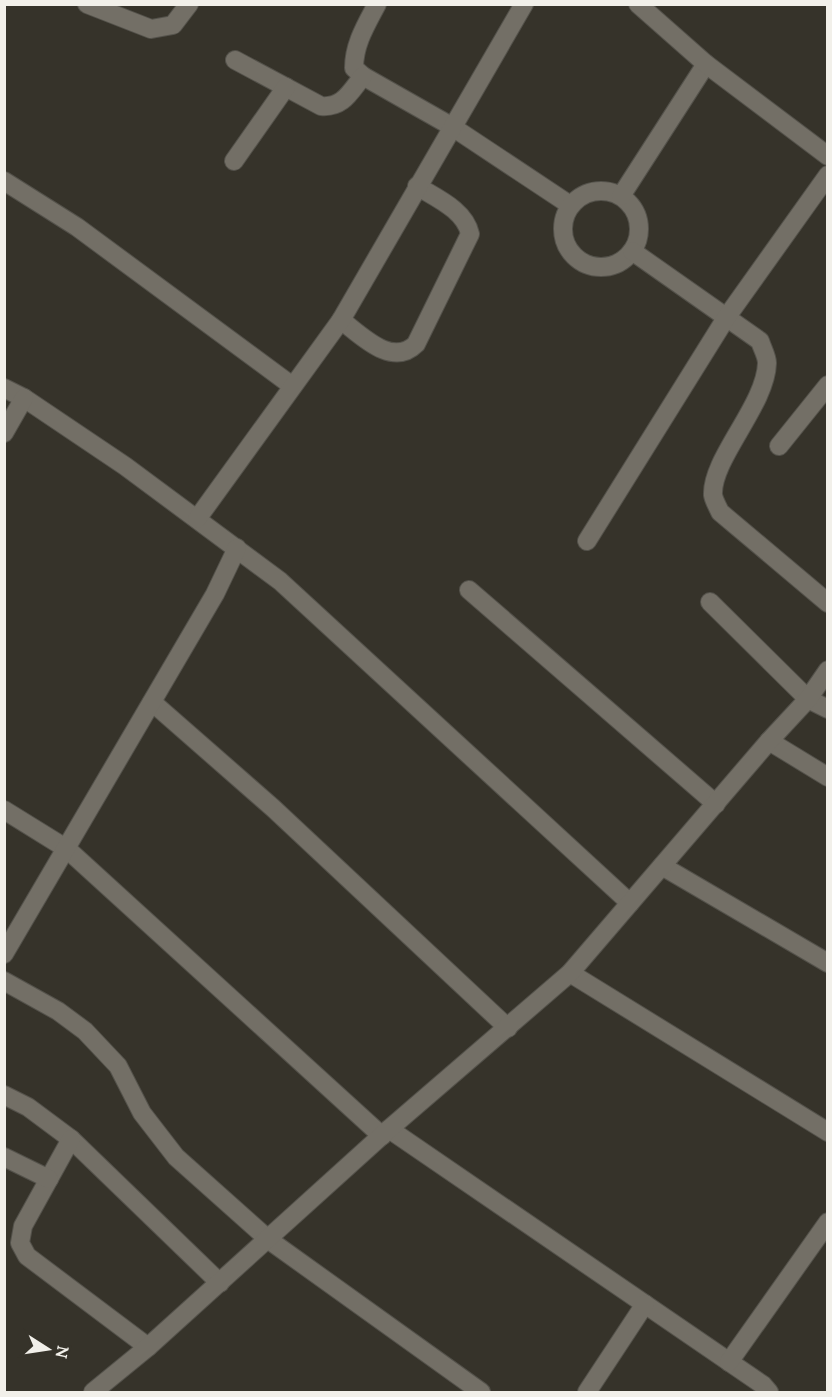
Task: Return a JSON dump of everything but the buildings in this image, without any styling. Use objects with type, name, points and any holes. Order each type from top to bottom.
[{"type":"street","points":[[87,4],[151,30],[173,25],[189,4]]},
{"type":"street","points":[[377,4],[360,36],[354,55],[354,68],[363,76],[451,126],[570,206]]},
{"type":"street","points":[[197,519],[291,385],[340,320],[524,4]]},
{"type":"street","points":[[638,4],[706,64],[828,156]]},
{"type":"street","points":[[234,60],[321,106],[332,107],[340,104],[363,76]]},
{"type":"street","points":[[621,196],[706,64]]},
{"type":"street","points":[[234,161],[286,87]]},
{"type":"street","points":[[587,541],[726,318],[828,175]]},
{"type":"street","points":[[4,181],[77,227],[291,385]]},
{"type":"street","points":[[340,320],[381,349],[397,354],[408,352],[416,344],[470,234],[468,224],[456,212],[417,186]]},
{"type":"street","points":[[594,191],[612,192],[621,196],[637,215],[638,240],[632,251],[612,266],[594,266],[578,260],[569,251],[562,228],[564,216],[570,206],[577,199],[594,191]]},
{"type":"street","points":[[632,251],[760,341],[767,361],[765,377],[717,475],[713,496],[720,512],[828,603]]},
{"type":"street","points":[[779,446],[828,385]]},
{"type":"street","points":[[4,388],[24,398],[197,519],[280,581],[630,903]]},
{"type":"street","points":[[4,433],[24,398]]},
{"type":"street","points":[[4,954],[152,702],[237,548]]},
{"type":"street","points":[[469,590],[716,804]]},
{"type":"street","points":[[710,602],[808,699],[828,709]]},
{"type":"street","points":[[93,1392],[148,1347],[386,1132],[570,973],[768,741],[808,699],[828,670]]},
{"type":"street","points":[[152,702],[273,808],[508,1028]]},
{"type":"street","points":[[768,741],[828,777]]},
{"type":"street","points":[[4,810],[67,849],[386,1132],[645,1304],[764,1385],[769,1392]]},
{"type":"street","points":[[662,866],[826,959]]},
{"type":"street","points":[[570,973],[828,1132]]},
{"type":"street","points":[[4,981],[58,1011],[85,1031],[118,1066],[142,1113],[176,1157],[269,1240],[481,1392]]},
{"type":"street","points":[[4,1095],[28,1107],[71,1139],[220,1283]]},
{"type":"street","points":[[71,1139],[23,1226],[20,1243],[27,1256],[148,1347]]},
{"type":"street","points":[[4,1157],[49,1179]]},
{"type":"street","points":[[729,1362],[828,1222]]},
{"type":"street","points":[[587,1392],[645,1304]]}]
